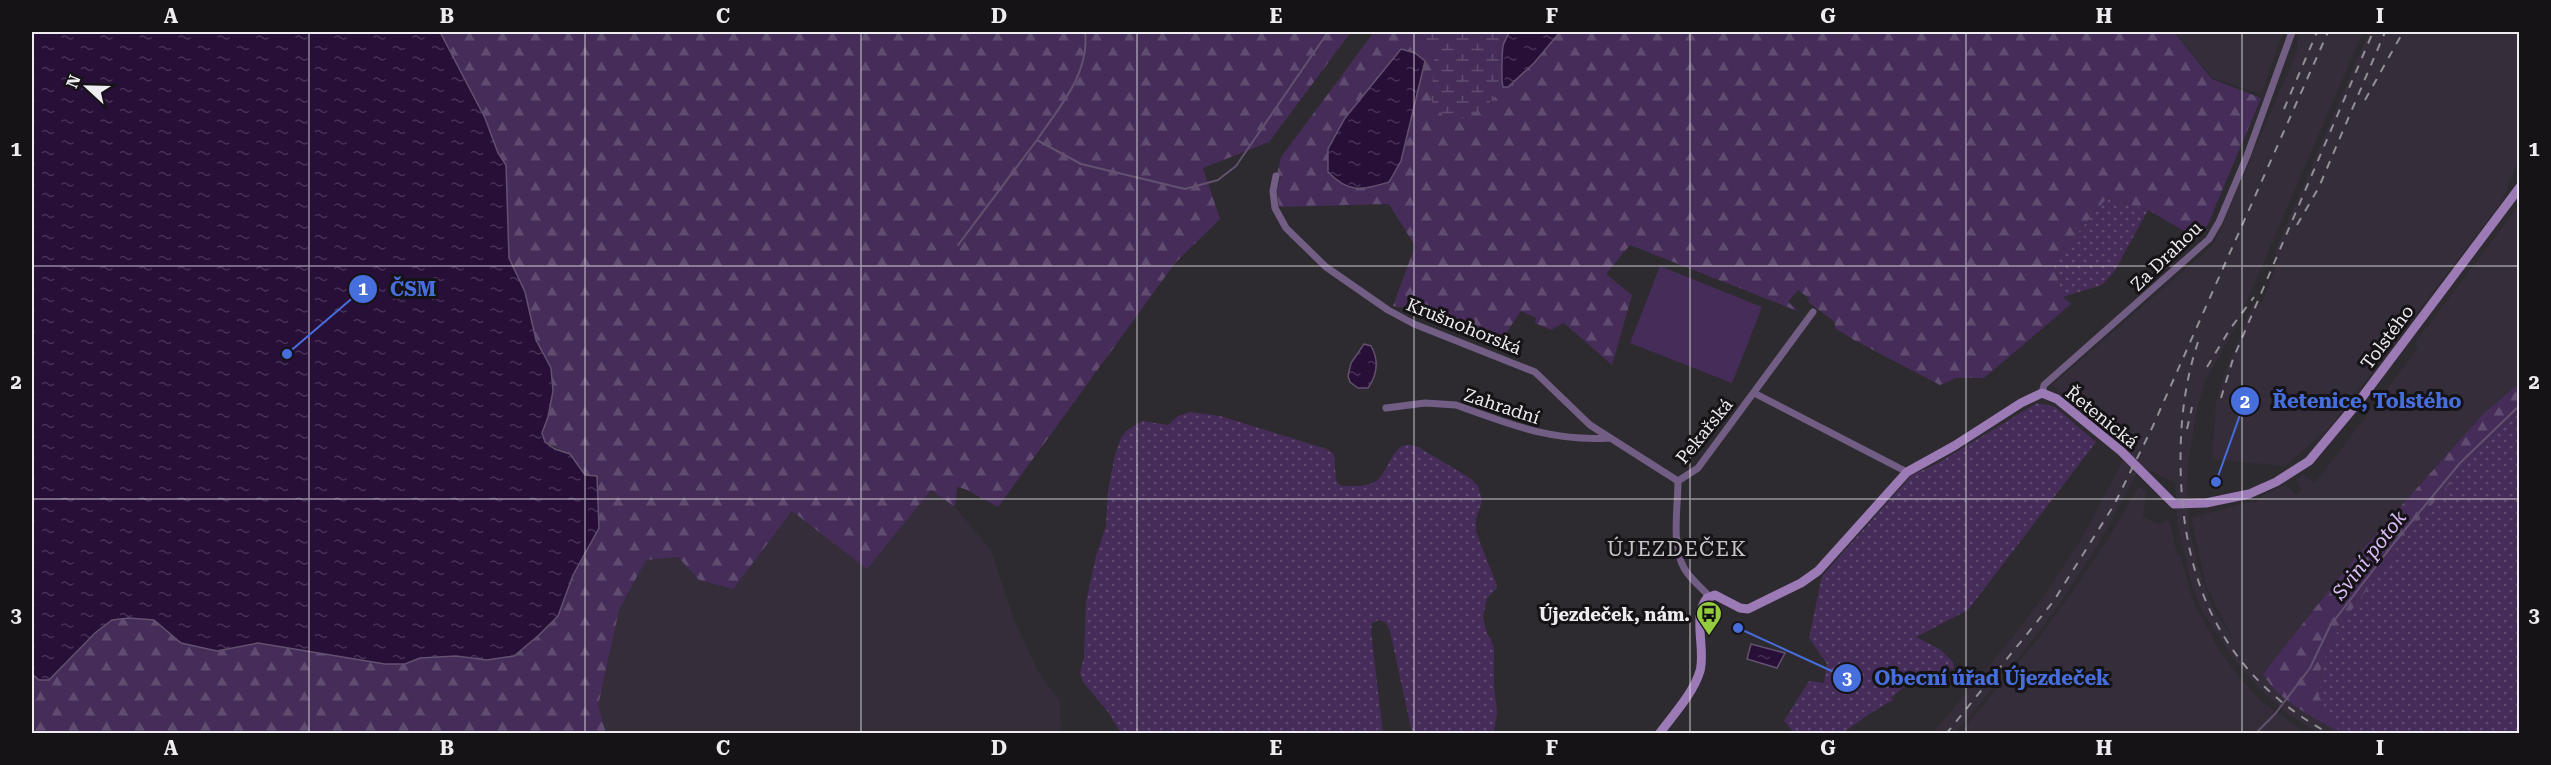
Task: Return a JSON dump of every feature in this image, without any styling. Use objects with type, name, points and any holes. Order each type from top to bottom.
[{"type":"street","name":"Za Drahou","points":[[2042,393],[2044,385],[2209,239],[2219,222],[2266,108],[2292,32]]},
{"type":"street","name":"Krušnohorská","points":[[1276,176],[1273,191],[1275,208],[1286,228],[1326,267],[1388,310],[1414,324],[1535,372],[1590,425],[1678,481]]},
{"type":"street","name":"Tolstého","points":[[2174,504],[2194,504],[2250,494],[2276,482],[2309,461],[2360,400],[2520,187]]},
{"type":"street","name":"Pekařská","points":[[1709,596],[1686,571],[1681,560],[1678,546],[1678,481],[1698,468],[1813,312]]},
{"type":"street","points":[[1754,393],[1907,472]]},
{"type":"street","name":"Řetenická","points":[[1709,596],[1715,595],[1740,608],[1750,609],[1801,583],[1815,574],[1907,472],[1954,446],[2021,403],[2042,393],[2057,399],[2121,451],[2166,499],[2174,504]]},
{"type":"street","name":"Zahradní","points":[[1386,408],[1441,403],[1456,405],[1541,435],[1589,440],[1610,438]]},
{"type":"street","points":[[1659,734],[1694,684],[1701,661],[1702,607],[1709,596]]},
{"type":"shaded area","points":[[2175,32],[2283,32],[2261,94],[2213,78]]},
{"type":"shaded area","points":[[2298,32],[2363,32],[2236,326],[2205,381],[2198,405],[2189,456],[2187,483],[2189,525],[2197,562],[2212,606],[2235,642],[2206,586],[2191,518],[2248,502],[2256,503],[2263,495],[2281,486],[2287,486],[2297,495],[2302,490],[2296,480],[2303,474],[2315,483],[2418,348],[2414,344],[2519,205],[2520,384],[2483,414],[2353,560],[2263,674],[2253,665],[2292,703],[2343,733],[2318,733],[2285,712],[2234,660],[2202,611],[2191,583],[2178,526],[2175,483],[2141,466],[2098,545],[2058,606],[2021,655],[1955,733],[1932,734],[2044,596],[2083,536],[2138,432],[2127,449],[2052,385],[2214,244],[2297,51]]},
{"type":"shaded area","points":[[2369,32],[2519,32],[2519,159],[2502,201],[2330,427],[2285,466],[2212,459],[2216,404],[2223,378],[2253,304],[2262,303],[2279,257],[2274,254]]},
{"type":"shaded area","points":[[2138,487],[2146,490],[2143,517],[2158,524],[2169,520],[2177,554],[2181,558],[2193,600],[2218,648],[2239,677],[2262,702],[2306,733],[1960,733],[2037,640],[2077,585],[2111,534]]},
{"type":"shaded area","points":[[931,490],[955,507],[991,550],[1014,620],[1039,673],[1060,701],[1061,733],[606,733],[598,706],[619,610],[646,560],[678,557],[699,580],[733,589],[792,511],[867,569]]},
{"type":"green space","points":[[440,32],[1351,32],[1269,142],[1203,168],[1220,219],[1175,263],[998,507],[957,487],[955,507],[931,490],[867,569],[792,511],[733,589],[699,580],[678,557],[646,560],[619,610],[598,706],[606,733],[32,733],[32,674],[39,680],[49,679],[95,633],[112,620],[129,618],[154,620],[181,643],[217,651],[258,643],[385,664],[405,664],[420,658],[456,656],[487,660],[514,656],[558,616],[565,593],[585,552],[597,475],[585,475],[570,454],[545,442],[542,433],[548,417],[551,368],[536,340],[525,292],[509,258],[506,165],[498,153],[485,118]]},
{"type":"green space","points":[[1374,32],[1509,32],[1503,87],[1508,87],[1534,63],[1560,32],[2174,32],[2212,79],[2261,98],[2208,224],[2198,239],[2148,210],[2107,198],[2053,262],[2063,297],[2071,304],[1984,378],[1956,378],[1940,385],[1835,328],[1835,322],[1808,302],[1810,299],[1798,290],[1788,302],[1800,312],[1630,245],[1606,274],[1632,295],[1612,365],[1564,323],[1551,330],[1535,323],[1536,318],[1521,311],[1502,339],[1423,311],[1393,306],[1415,246],[1389,204],[1279,207],[1277,189],[1281,177],[1277,174],[1281,157]]},
{"type":"green space","points":[[1413,32],[1509,32],[1503,46],[1503,87],[1486,105],[1449,124],[1431,100],[1435,52],[1424,41],[1407,39]]},
{"type":"green space","points":[[2107,198],[2148,210],[2114,272],[2102,285],[2063,297],[2053,262]]},
{"type":"green space","points":[[1660,266],[1762,307],[1732,383],[1630,343]]},
{"type":"green space","points":[[2519,384],[2519,410],[2475,453],[2402,541],[2340,626],[2321,666],[2319,696],[2332,722],[2340,732],[2288,701],[2263,674],[2353,560],[2483,414]]},
{"type":"green space","points":[[2037,403],[2055,407],[2096,442],[1968,610],[1916,637],[1941,650],[1953,662],[1954,668],[1924,676],[1920,673],[1891,698],[1893,700],[1843,733],[1794,733],[1784,721],[1809,681],[1824,683],[1827,664],[1809,638],[1822,576],[1912,475],[1938,463]]},
{"type":"green space","points":[[2519,410],[2519,733],[2340,732],[2332,723],[2319,696],[2321,666],[2340,626],[2402,541],[2475,453]]},
{"type":"green space","points":[[1190,412],[1220,416],[1327,449],[1334,454],[1336,480],[1339,485],[1360,486],[1376,481],[1386,470],[1397,450],[1409,445],[1418,447],[1470,478],[1478,486],[1482,501],[1476,519],[1476,532],[1497,588],[1487,598],[1483,617],[1494,647],[1494,687],[1497,712],[1494,733],[1412,733],[1390,631],[1386,623],[1379,620],[1372,623],[1371,632],[1383,733],[1121,733],[1108,712],[1083,682],[1080,673],[1084,657],[1086,602],[1096,556],[1106,526],[1108,491],[1115,455],[1126,431],[1142,421],[1168,425],[1178,416]]},
{"type":"water","points":[[32,32],[440,32],[485,118],[498,153],[506,165],[509,258],[525,292],[536,340],[551,368],[553,391],[542,433],[545,442],[555,449],[570,454],[585,475],[597,476],[599,528],[573,575],[558,616],[514,656],[487,660],[456,656],[420,658],[405,664],[385,664],[258,643],[217,651],[181,643],[154,620],[129,618],[112,620],[95,633],[49,680],[39,680],[32,674]]},
{"type":"water","points":[[1509,32],[1560,32],[1534,63],[1508,87],[1503,87],[1503,46]]},
{"type":"water","points":[[1401,49],[1415,53],[1425,61],[1401,161],[1389,182],[1363,188],[1349,187],[1328,172],[1328,149],[1345,118]]},
{"type":"water","points":[[1364,344],[1371,346],[1376,367],[1368,388],[1358,388],[1350,382],[1348,376],[1351,363]]},
{"type":"water","points":[[1751,644],[1785,653],[1777,668],[1747,659]]},
{"type":"waterway","points":[[1085,32],[1083,62],[1078,76],[1037,140],[1081,164],[1185,189],[1218,180],[1236,166],[1328,32]]},
{"type":"waterway","points":[[958,245],[1037,140]]},
{"type":"waterway","name":"Sviní potok","points":[[2255,734],[2275,714],[2310,668],[2330,626],[2394,543],[2460,463],[2520,405]]},
{"type":"railway","points":[[2284,109],[2317,32]]},
{"type":"railway","points":[[1946,734],[2053,602],[2114,505],[2152,428],[2328,32]]},
{"type":"railway","points":[[2221,398],[2233,359],[2373,32]]},
{"type":"railway","points":[[2297,225],[2319,187],[2385,32]]},
{"type":"railway","points":[[2365,100],[2403,32]]},
{"type":"railway","points":[[2207,367],[2230,329],[2254,297]]},
{"type":"railway","points":[[2198,342],[2186,393],[2182,428],[2181,481],[2192,560],[2204,596],[2220,629],[2240,659],[2265,687],[2295,712],[2330,734]]},
{"type":"railway","points":[[2187,429],[2192,407]]},
{"type":"place","name":"ČSM","points":[[287,354]]},
{"type":"place","name":"Řetenice, Tolstého","points":[[2216,482]]},
{"type":"place","name":"Obecní úřad Újezdeček","points":[[1738,628]]},
{"type":"place","name":"Újezdeček, nám.","points":[[1709,637]]},
{"type":"district","name":"ÚJEZDEČEK","points":[[1677,549]]}]
